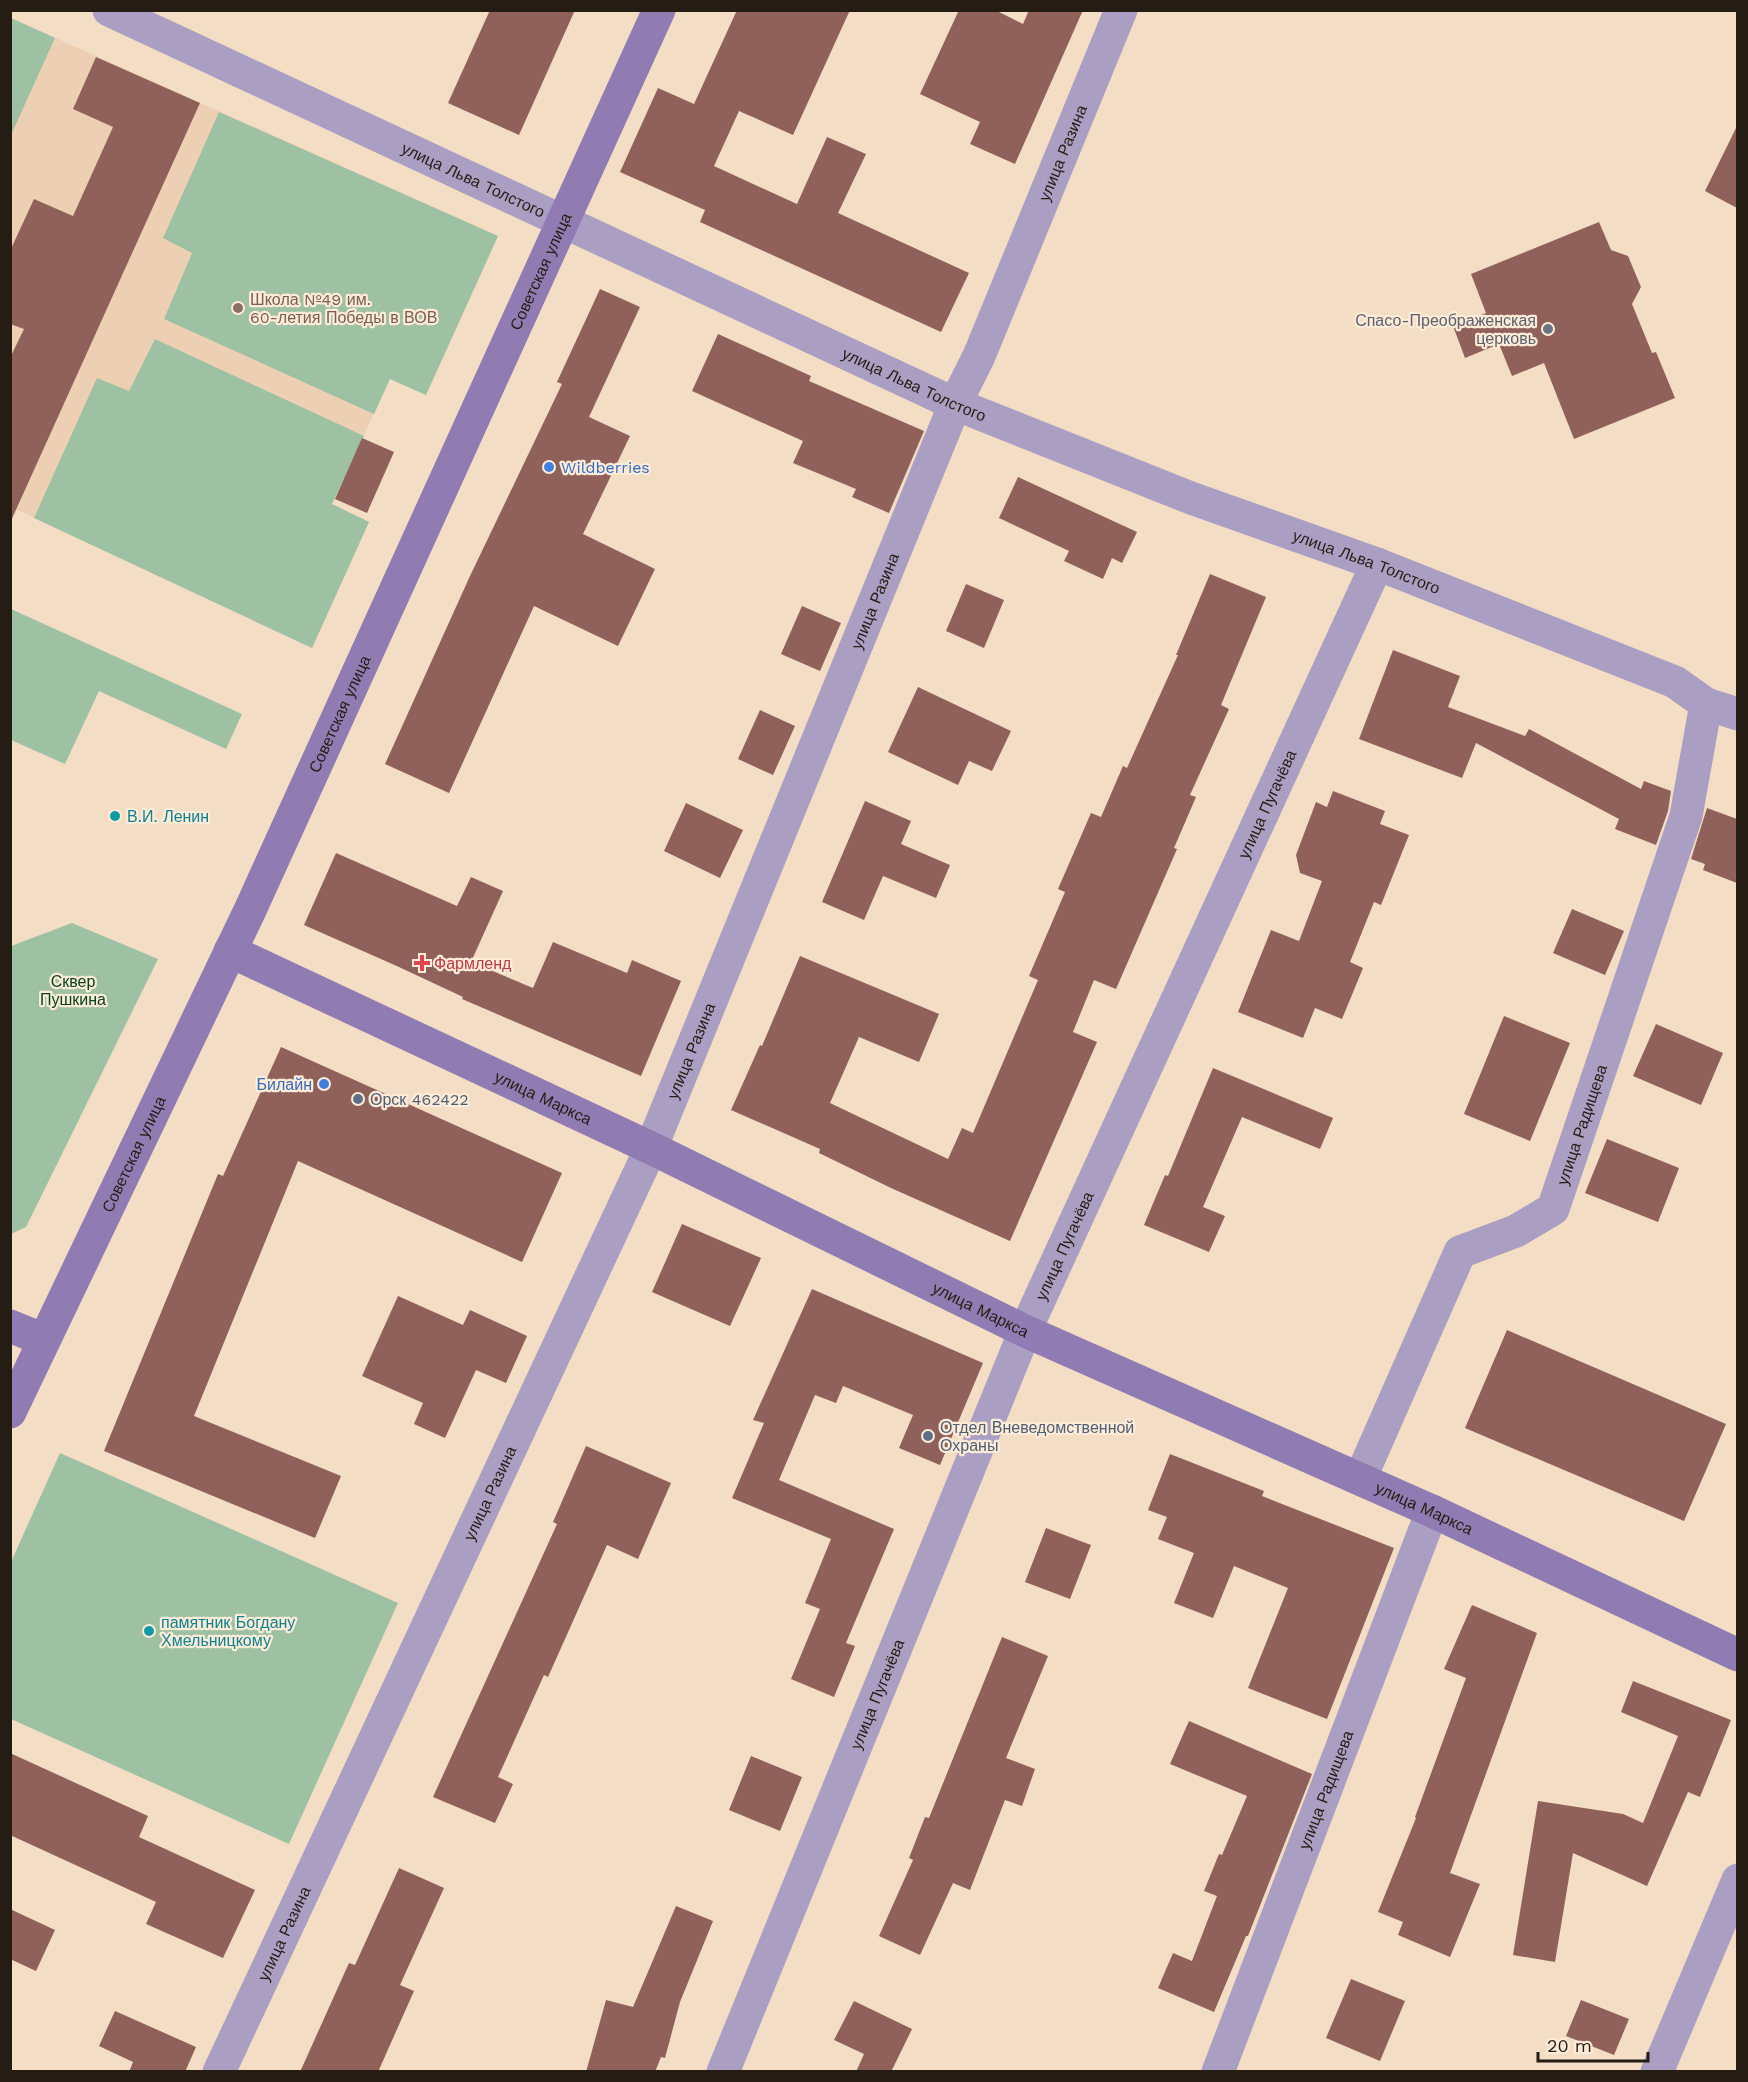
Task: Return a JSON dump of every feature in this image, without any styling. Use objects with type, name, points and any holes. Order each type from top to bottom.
[{"type":"street","name":"улица Льва Толстого","points":[[109,10],[955,404],[1191,498],[1377,564],[1675,682],[1706,704],[1737,714]]},
{"type":"street","name":"Советская улица","points":[[10,1412],[230,951],[659,10]]},
{"type":"street","name":"улица Разина","points":[[219,2072],[651,1148],[955,404],[979,356],[1121,10]]},
{"type":"street","name":"улица Пугачёва","points":[[723,2072],[1025,1331],[1377,564]]},
{"type":"street","name":"улица Радищева","points":[[1360,1479],[1460,1252],[1516,1231],[1553,1209],[1686,816],[1706,704]]},
{"type":"street","name":"улица Маркса","points":[[230,951],[651,1148],[1025,1331],[1432,1510],[1737,1656]]},
{"type":"street","points":[[10,1326],[44,1340]]},
{"type":"street","name":"улица Радищева","points":[[1218,2072],[1432,1510]]},
{"type":"street","points":[[1657,2072],[1737,1880]]},
{"type":"shaded area","name":"Школа №49 им. 60-летия Победы в ВОВ","points":[[11,18],[498,236],[426,395],[390,379],[332,504],[369,522],[312,648],[11,507]]},
{"type":"green space","points":[[11,18],[55,38],[11,135]]},
{"type":"green space","points":[[219,112],[498,236],[426,395],[390,379],[374,414],[164,319],[192,253],[163,238]]},
{"type":"green space","points":[[155,339],[364,436],[332,504],[369,522],[312,648],[34,518],[97,378],[129,391]]},
{"type":"green space","points":[[11,609],[242,714],[226,749],[99,691],[65,764],[11,740]]},
{"type":"green space","name":"Сквер Пушкина","points":[[72,923],[158,959],[26,1227],[11,1234],[11,946]]},
{"type":"green space","points":[[60,1453],[398,1603],[289,1844],[11,1719],[11,1562]]},
{"type":"building","points":[[490,10],[575,10],[519,135],[448,103]]},
{"type":"building","points":[[737,10],[850,10],[793,135],[739,111],[714,166],[797,204],[827,137],[866,154],[838,213],[969,273],[941,332],[700,222],[705,210],[620,172],[658,88],[694,104]]},
{"type":"building","points":[[959,10],[995,10],[1023,24],[1029,10],[1083,10],[1015,164],[970,144],[980,122],[920,94]]},
{"type":"building","points":[[96,57],[200,103],[10,523],[10,358],[24,329],[10,324],[10,251],[34,199],[73,216],[113,127],[73,109]]},
{"type":"building","points":[[1737,126],[1737,208],[1705,191]]},
{"type":"building","points":[[1599,222],[1611,250],[1628,256],[1641,287],[1632,304],[1652,353],[1656,352],[1675,398],[1574,439],[1544,363],[1512,376],[1499,344],[1465,358],[1453,326],[1486,313],[1471,274]]},
{"type":"building","points":[[600,289],[640,307],[589,417],[630,436],[583,534],[655,569],[618,646],[534,606],[449,793],[385,764],[470,576],[562,384],[557,382]]},
{"type":"building","points":[[718,334],[811,376],[809,381],[924,431],[889,513],[852,497],[856,489],[793,463],[803,441],[692,391]]},
{"type":"building","points":[[362,438],[394,452],[367,513],[335,499]]},
{"type":"building","points":[[1018,477],[1137,532],[1122,563],[1112,558],[1103,579],[1064,561],[1069,551],[999,518]]},
{"type":"building","points":[[1210,574],[1266,597],[1221,705],[1229,709],[1190,795],[1196,797],[1174,848],[1177,849],[1116,989],[1094,980],[1073,1032],[1097,1042],[1010,1241],[891,1188],[819,1153],[820,1149],[731,1110],[760,1045],[762,1046],[800,956],[939,1014],[919,1062],[859,1037],[830,1103],[948,1159],[962,1128],[973,1133],[1038,980],[1029,976],[1065,892],[1058,889],[1091,813],[1101,817],[1123,766],[1127,768],[1178,655],[1176,655]]},
{"type":"building","points":[[966,584],[1004,600],[984,648],[946,631]]},
{"type":"building","points":[[802,606],[841,623],[820,671],[781,654]]},
{"type":"building","points":[[1393,650],[1460,676],[1448,707],[1525,736],[1529,729],[1641,789],[1644,781],[1671,791],[1668,811],[1656,845],[1615,829],[1619,819],[1476,743],[1462,778],[1359,739]]},
{"type":"building","points":[[918,687],[1011,731],[992,771],[969,761],[958,785],[888,752]]},
{"type":"building","points":[[760,710],[795,726],[773,775],[738,759]]},
{"type":"building","points":[[1333,791],[1385,811],[1380,824],[1409,835],[1381,905],[1374,902],[1350,962],[1363,968],[1342,1019],[1315,1008],[1303,1038],[1238,1012],[1271,930],[1299,941],[1322,881],[1300,873],[1296,855],[1316,802],[1327,807]]},
{"type":"building","points":[[865,801],[911,821],[901,844],[950,865],[936,898],[883,876],[864,920],[822,902]]},
{"type":"building","points":[[686,803],[743,830],[720,878],[664,851]]},
{"type":"building","points":[[1707,808],[1737,819],[1737,883],[1703,870],[1705,864],[1691,859]]},
{"type":"building","points":[[336,853],[457,906],[471,877],[503,891],[471,962],[533,988],[553,942],[627,973],[632,960],[681,981],[641,1076],[462,999],[463,997],[399,967],[304,925]]},
{"type":"building","points":[[1572,909],[1624,931],[1605,975],[1553,953]]},
{"type":"building","points":[[1504,1016],[1570,1043],[1530,1141],[1464,1114]]},
{"type":"building","points":[[1656,1024],[1723,1053],[1701,1105],[1633,1076]]},
{"type":"building","points":[[281,1047],[562,1173],[522,1262],[298,1161],[194,1416],[341,1476],[315,1538],[104,1451],[218,1174],[223,1176]]},
{"type":"building","points":[[1213,1068],[1333,1118],[1320,1149],[1242,1117],[1203,1207],[1225,1216],[1209,1252],[1144,1225],[1165,1175],[1168,1176]]},
{"type":"building","points":[[1607,1139],[1679,1168],[1658,1222],[1585,1193]]},
{"type":"building","points":[[682,1224],[761,1258],[730,1326],[652,1292]]},
{"type":"building","name":"Отдел Вневедомственной Охраны","points":[[812,1289],[983,1363],[940,1465],[899,1448],[913,1415],[843,1386],[836,1403],[815,1395],[779,1480],[894,1529],[846,1643],[855,1646],[834,1697],[791,1679],[820,1609],[805,1603],[831,1539],[732,1498],[764,1423],[753,1420]]},
{"type":"building","points":[[398,1296],[463,1325],[470,1310],[527,1336],[506,1383],[476,1370],[445,1438],[414,1424],[423,1403],[362,1376]]},
{"type":"building","points":[[1507,1330],[1726,1424],[1684,1521],[1465,1428]]},
{"type":"building","points":[[586,1446],[671,1483],[638,1559],[607,1545],[548,1677],[544,1675],[498,1777],[513,1784],[495,1823],[433,1797],[557,1524],[553,1522]]},
{"type":"building","points":[[1170,1454],[1264,1491],[1262,1496],[1394,1548],[1327,1719],[1248,1688],[1288,1588],[1234,1566],[1213,1618],[1174,1603],[1194,1553],[1158,1539],[1167,1517],[1148,1510]]},
{"type":"building","points":[[1046,1528],[1091,1545],[1070,1599],[1025,1582]]},
{"type":"building","points":[[1472,1605],[1537,1633],[1450,1873],[1480,1884],[1450,1957],[1398,1935],[1403,1922],[1378,1912],[1416,1818],[1466,1678],[1444,1669]]},
{"type":"building","points":[[1002,1637],[1048,1656],[1006,1758],[1035,1769],[1022,1806],[1005,1800],[970,1890],[953,1883],[920,1955],[879,1936],[913,1860],[909,1858],[925,1817],[929,1818]]},
{"type":"building","points":[[1633,1681],[1731,1720],[1700,1797],[1688,1792],[1647,1886],[1573,1853],[1555,1962],[1513,1955],[1538,1801],[1623,1814],[1643,1823],[1678,1736],[1621,1712]]},
{"type":"building","points":[[1189,1721],[1312,1774],[1248,1936],[1246,1936],[1214,2012],[1158,1988],[1173,1953],[1192,1961],[1217,1896],[1204,1891],[1247,1796],[1170,1764]]},
{"type":"building","points":[[10,1753],[148,1816],[139,1837],[255,1890],[223,1958],[146,1924],[156,1902],[10,1835]]},
{"type":"building","points":[[751,1756],[802,1777],[780,1831],[729,1810]]},
{"type":"building","points":[[399,1868],[444,1888],[400,1985],[414,1991],[378,2072],[300,2072],[349,1963],[355,1965]]},
{"type":"building","points":[[676,1906],[713,1921],[680,2002],[665,2058],[661,2057],[655,2072],[586,2072],[606,2000],[633,2007]]},
{"type":"building","points":[[10,1909],[55,1930],[36,1971],[10,1959]]},
{"type":"building","points":[[1351,1979],[1405,2001],[1380,2061],[1326,2038]]},
{"type":"building","points":[[1581,2000],[1629,2019],[1614,2055],[1566,2036]]},
{"type":"building","points":[[854,2001],[912,2029],[891,2072],[856,2072],[864,2054],[834,2040]]},
{"type":"building","points":[[115,2011],[196,2047],[185,2072],[129,2072],[133,2062],[99,2046]]},
{"type":"place","name":"Школа №49 им. 60-летия Победы в ВОВ","points":[[238,308]]},
{"type":"place","name":"Спасо-Преображенская церковь","points":[[1548,329]]},
{"type":"place","name":"Wildberries","points":[[549,467]]},
{"type":"place","name":"В.И. Ленин","points":[[115,816]]},
{"type":"place","name":"Фармленд","points":[[422,963]]},
{"type":"place","name":"Билайн","points":[[324,1084]]},
{"type":"place","name":"Орск 462422","points":[[358,1099]]},
{"type":"place","name":"Отдел Вневедомственной Охраны","points":[[928,1436]]},
{"type":"place","name":"памятник Богдану Хмельницкому","points":[[149,1631]]}]
